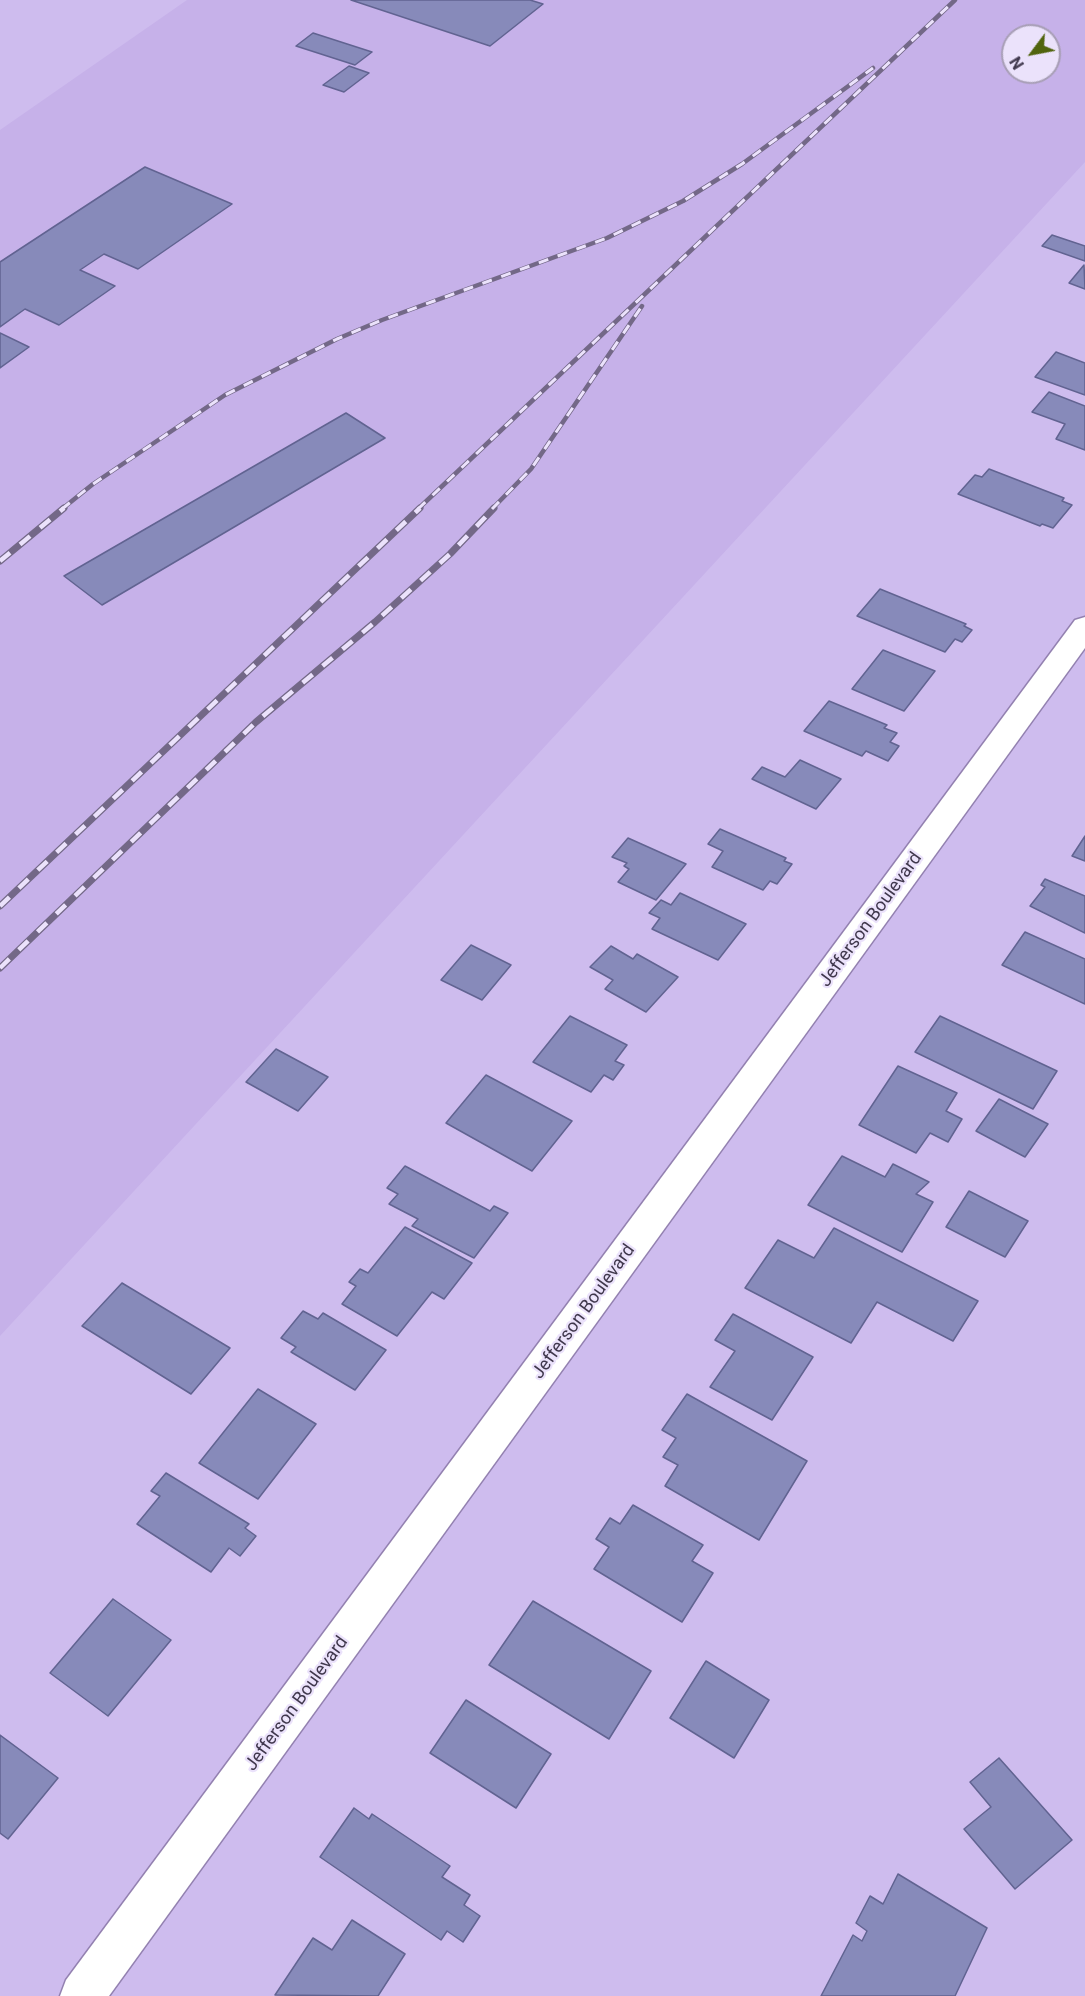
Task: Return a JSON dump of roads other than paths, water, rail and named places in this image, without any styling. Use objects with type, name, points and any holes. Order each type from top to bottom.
[{"type":"street","name":"Jefferson Boulevard","points":[[82,1996],[1085,627]]},
{"type":"railway","points":[[418,509],[955,0]]},
{"type":"railway","points":[[62,509],[93,484],[225,395],[337,339],[382,320],[607,238],[683,201],[742,164],[873,68]]},
{"type":"railway","points":[[492,509],[531,469],[642,306]]},
{"type":"railway","points":[[0,561],[64,508]]},
{"type":"railway","points":[[0,906],[420,508]]},
{"type":"railway","points":[[0,968],[256,722],[375,622],[450,554],[494,508]]}]
